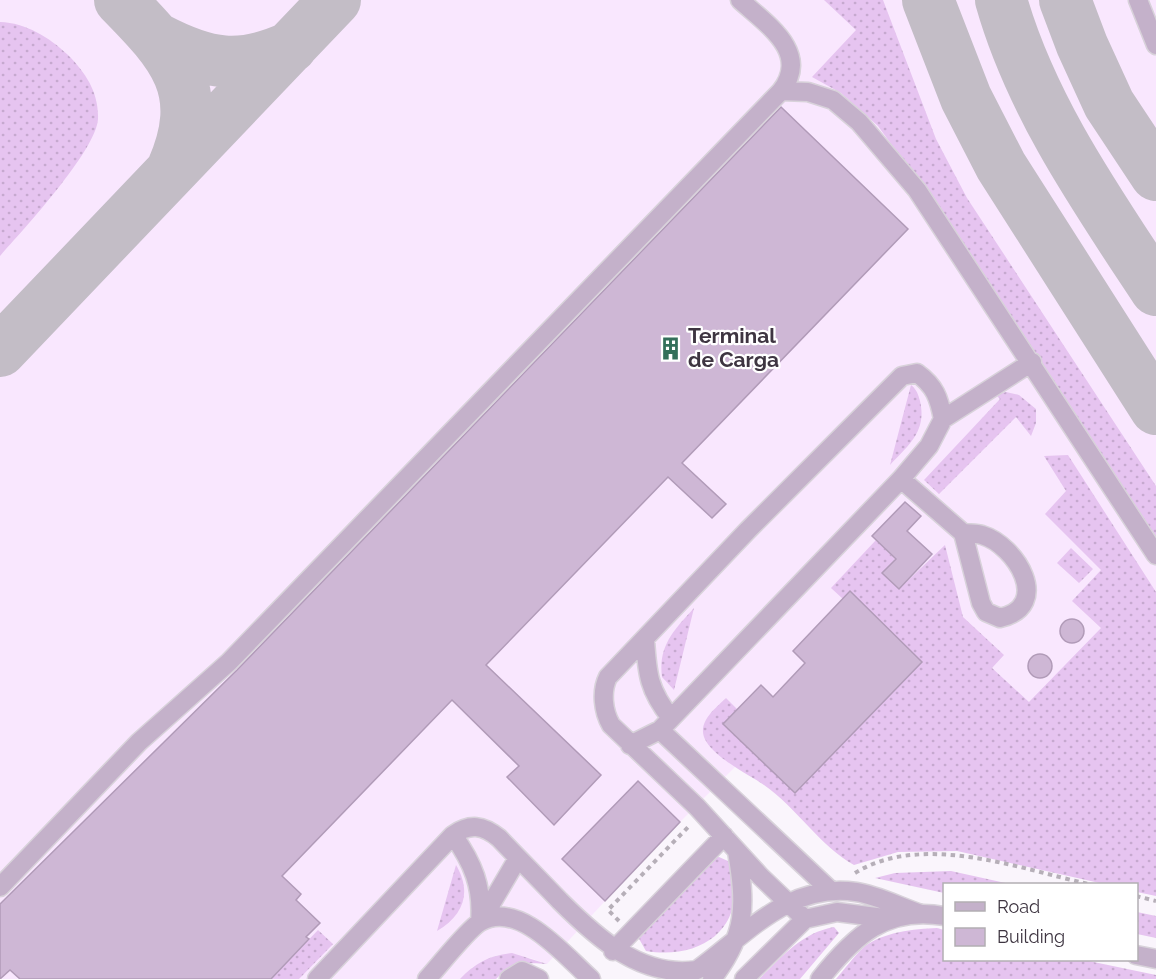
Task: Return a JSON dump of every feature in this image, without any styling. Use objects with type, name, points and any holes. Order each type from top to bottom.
[{"type":"street","points":[[0,887],[139,742],[229,662],[781,91],[788,81],[791,68],[789,52],[783,39],[741,0]]},
{"type":"street","points":[[1138,0],[1156,45]]},
{"type":"street","points":[[781,91],[808,92],[833,100],[859,122],[917,190],[1032,362],[1156,555]]},
{"type":"street","points":[[630,745],[666,724],[901,479],[929,446],[943,419],[1032,362]]},
{"type":"street","points":[[805,919],[719,830],[630,745],[606,717],[604,684],[748,530],[902,376],[918,373],[931,384],[938,393],[943,419]]},
{"type":"street","points":[[901,479],[963,533],[981,603],[986,612],[1000,618],[1014,613],[1027,595],[1028,585],[1020,567],[991,540],[981,534],[963,533]]},
{"type":"street","points":[[645,639],[647,672],[666,724],[830,889]]},
{"type":"street","points":[[317,979],[453,835],[463,828],[481,826],[499,838],[606,946],[641,967],[668,975],[683,974],[696,969],[787,902],[802,895],[830,889],[857,892],[921,914],[943,916]]},
{"type":"street","points":[[606,946],[719,830]]},
{"type":"street","points":[[453,835],[477,876],[482,895],[480,922]]},
{"type":"street","points":[[712,979],[728,958],[737,939],[744,892],[737,851]]},
{"type":"street","points":[[426,979],[480,922],[518,858]]},
{"type":"street","points":[[744,979],[805,919],[837,912],[892,919]]},
{"type":"street","points":[[820,979],[853,941],[876,924],[921,914]]},
{"type":"street","points":[[480,922],[507,917],[520,919],[591,979]]},
{"type":"street","points":[[1138,955],[1156,959]]},
{"type":"street","points":[[509,979],[522,971],[539,979]]},
{"type":"path","points":[[606,946],[619,921],[608,910],[690,825],[702,836],[719,830]]},
{"type":"path","points":[[830,889],[865,867],[899,855],[957,855],[1079,883]]},
{"type":"path","points":[[1138,896],[1156,901]]},
{"type":"shaded area","points":[[0,0],[1156,0],[1156,631],[1007,746],[866,721],[795,793],[751,751],[680,822],[638,781],[562,859],[605,901],[547,964],[530,958],[497,955],[471,968],[482,979],[0,979]]},
{"type":"shaded area","points":[[824,0],[883,0],[936,139],[967,198],[1156,486],[1156,547],[931,199],[878,126],[841,93],[812,77],[856,30]]},
{"type":"shaded area","points":[[0,22],[19,25],[37,32],[68,55],[94,92],[98,119],[94,133],[72,170],[41,210],[0,256]]},
{"type":"shaded area","points":[[911,385],[917,392],[922,412],[919,429],[904,451],[890,465]]},
{"type":"shaded area","points":[[1006,392],[1019,395],[1036,409],[1036,423],[1031,436],[1016,417],[939,494],[924,480],[1000,399],[996,395]]},
{"type":"shaded area","points":[[1068,455],[1156,592],[1156,896],[1138,892],[1138,883],[1100,883],[957,851],[898,852],[854,865],[830,848],[776,794],[729,763],[705,740],[703,727],[705,722],[726,698],[737,709],[723,724],[795,793],[922,662],[850,592],[843,599],[831,588],[876,540],[895,559],[882,573],[899,589],[945,545],[963,617],[1004,655],[992,668],[1029,702],[1101,628],[1072,601],[1101,570],[1045,514],[1066,491],[1044,456]]},
{"type":"shaded area","points":[[1071,548],[1093,569],[1079,583],[1057,563]]},
{"type":"shaded area","points":[[694,608],[674,690],[662,677],[662,656],[674,631]]},
{"type":"shaded area","points":[[719,857],[728,861],[734,883],[734,902],[728,919],[718,933],[705,943],[688,950],[668,953],[646,951],[638,937],[711,858]]},
{"type":"shaded area","points":[[456,865],[464,884],[463,902],[454,918],[437,931]]},
{"type":"shaded area","points":[[951,871],[1005,883],[943,883],[943,893],[875,878],[895,873]]},
{"type":"shaded area","points":[[1138,912],[1156,916],[1156,938],[1138,934]]},
{"type":"shaded area","points":[[834,927],[839,933],[800,979],[759,979],[802,940]]},
{"type":"shaded area","points":[[919,929],[943,930],[943,961],[1089,961],[1156,975],[1156,979],[836,979],[860,951],[872,942],[899,932]]},
{"type":"shaded area","points":[[318,930],[333,944],[299,979],[271,979]]},
{"type":"shaded area","points":[[512,953],[547,964],[519,965],[496,979],[460,979],[471,968],[483,961]]},
{"type":"building","points":[[781,107],[908,229],[682,463],[726,504],[712,518],[668,477],[486,665],[601,775],[554,825],[507,777],[519,766],[452,700],[282,876],[301,894],[296,900],[320,923],[306,937],[309,939],[271,979],[20,979],[10,970],[0,979],[0,904],[237,670]]},
{"type":"building","points":[[905,502],[921,516],[907,531],[932,554],[899,589],[882,573],[896,559],[872,536]]},
{"type":"building","points":[[850,591],[922,662],[795,793],[723,724],[761,685],[773,697],[805,663],[793,651]]},
{"type":"building","points":[[1072,619],[1080,623],[1084,631],[1080,639],[1072,643],[1064,639],[1060,631],[1064,623]]},
{"type":"building","points":[[1040,654],[1048,658],[1052,666],[1048,674],[1040,678],[1032,674],[1028,666],[1032,658]]},
{"type":"building","points":[[638,781],[680,822],[605,901],[562,859]]},
{"type":"taxiway","points":[[120,0],[156,39],[179,76],[185,96],[186,117],[182,142],[172,170]]},
{"type":"taxiway","points":[[0,351],[335,0]]},
{"type":"taxiway","points":[[928,0],[966,98],[1001,166],[1156,409]]},
{"type":"taxiway","points":[[1001,0],[1029,77],[1047,114],[1088,186],[1156,290]]},
{"type":"taxiway","points":[[1065,0],[1082,45],[1109,104],[1156,175]]},
{"type":"taxiway","points":[[158,39],[193,54],[224,61],[256,59],[291,47]]},
{"type":"place","name":"Terminal de Carga","points":[[670,348]]}]
